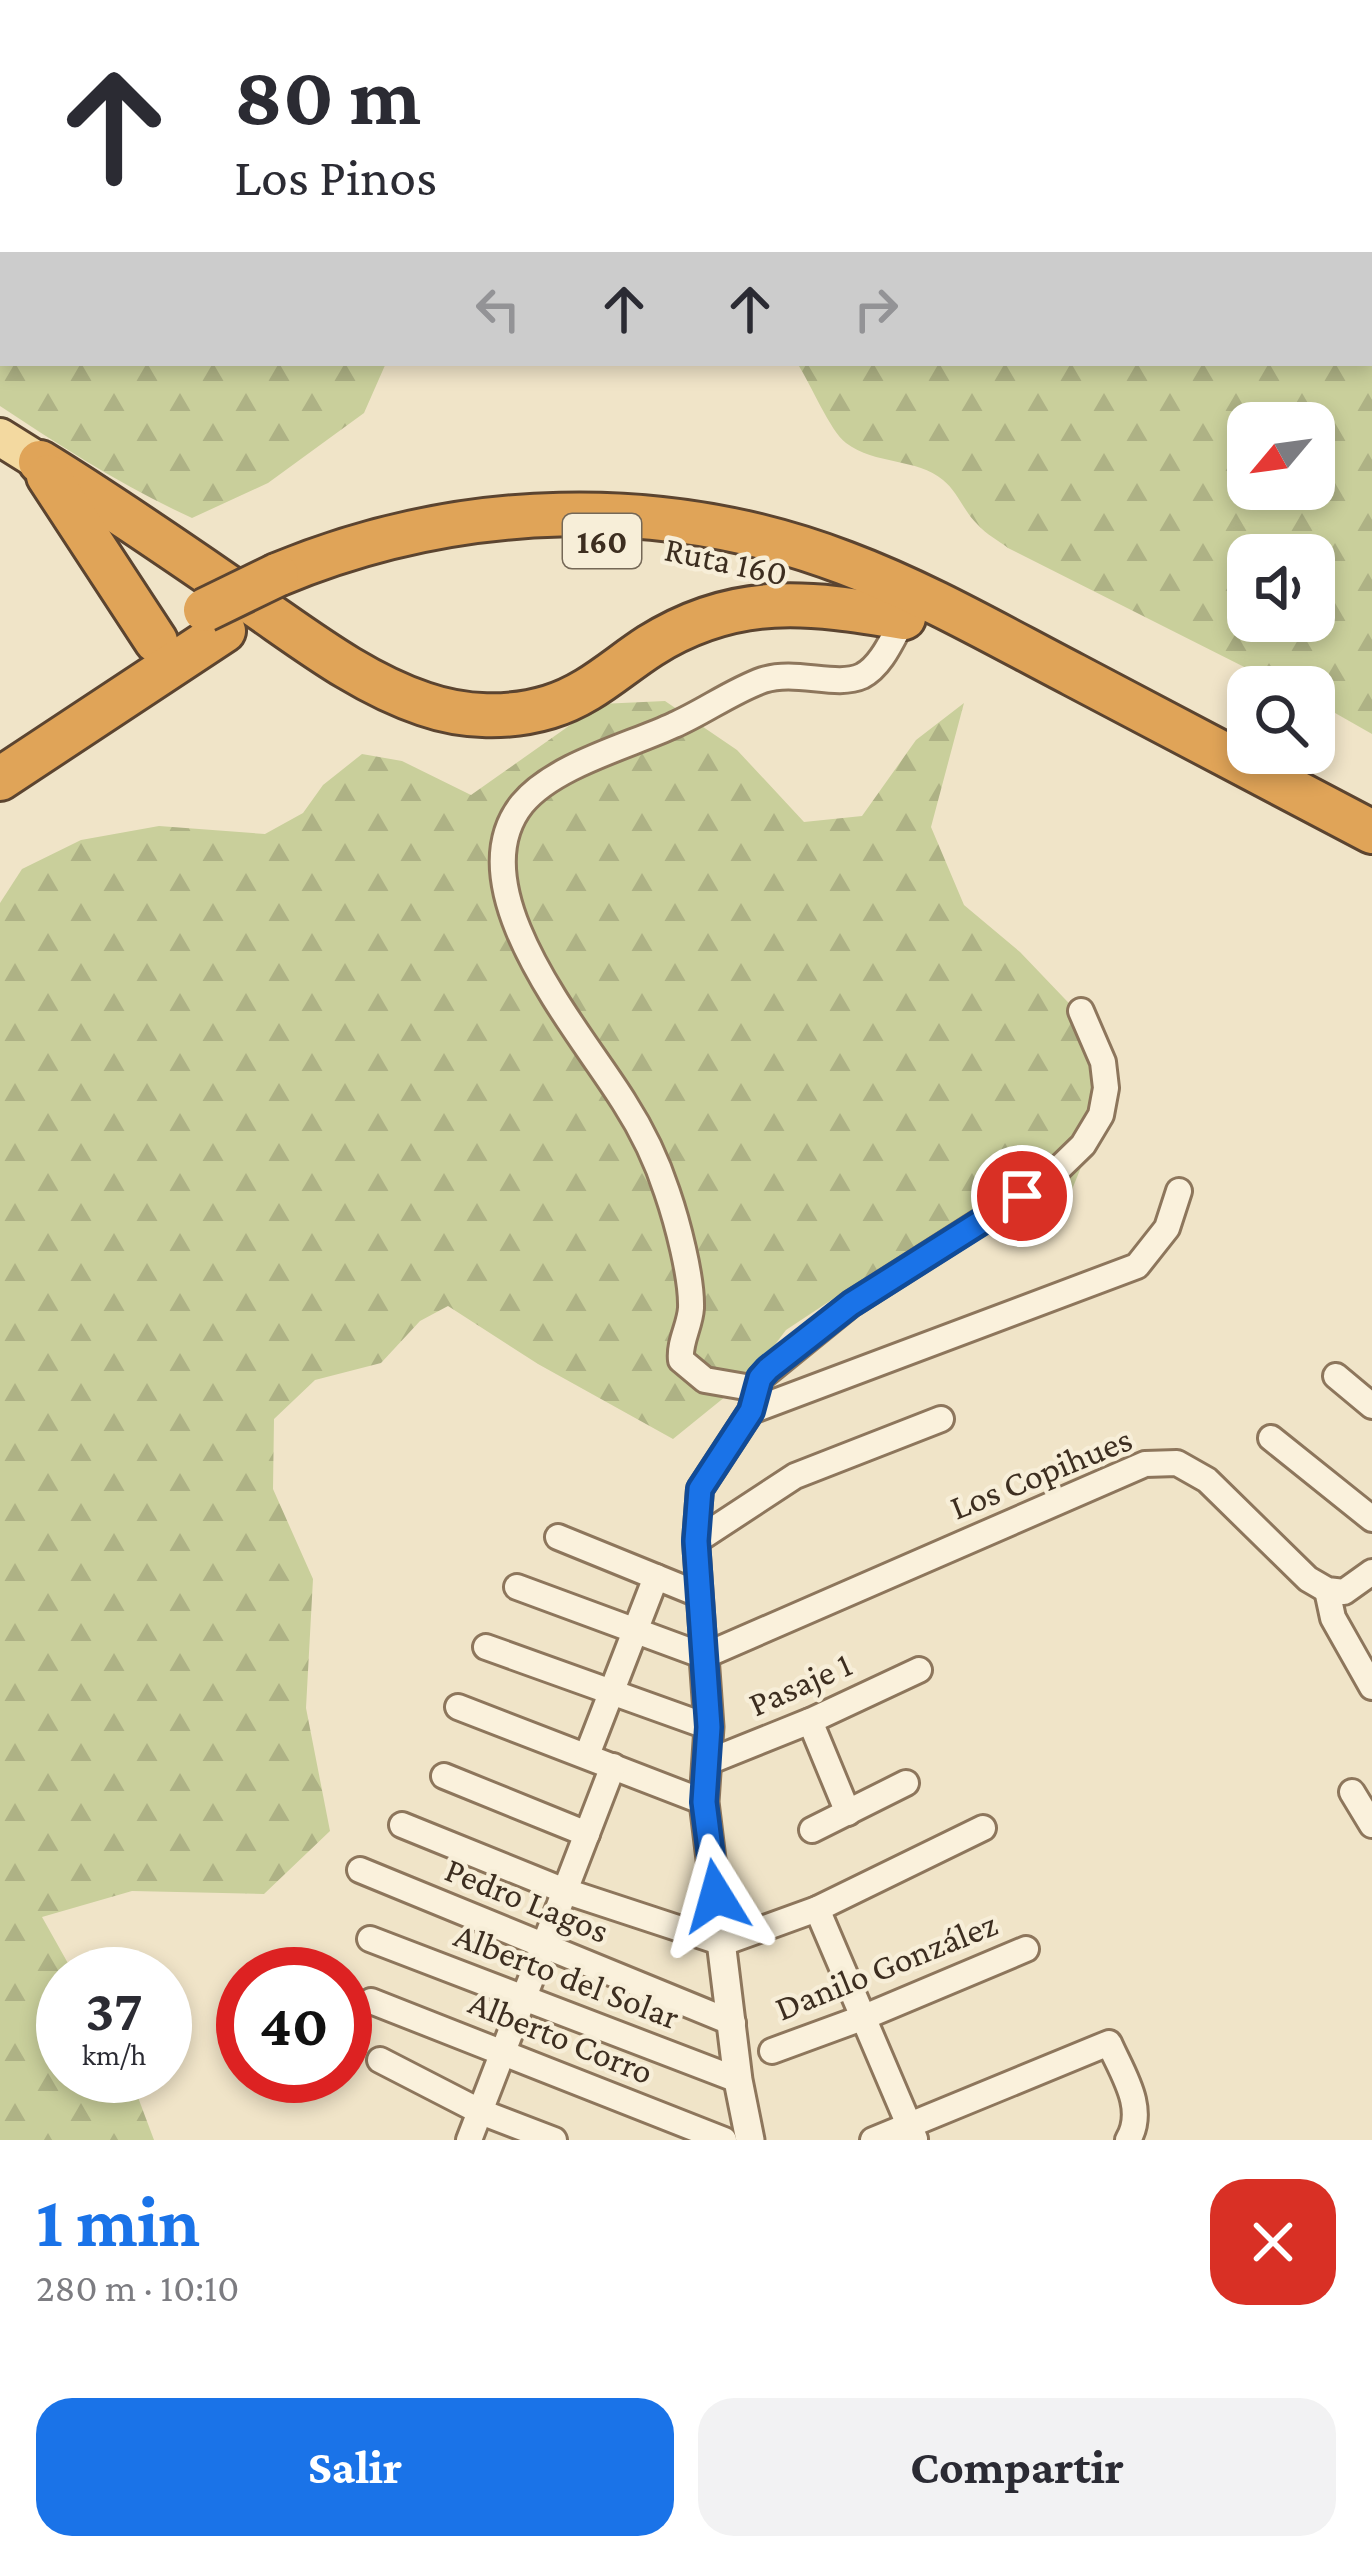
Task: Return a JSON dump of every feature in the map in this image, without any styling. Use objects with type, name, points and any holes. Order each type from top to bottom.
[{"type":"highway","points":[[40,462],[328,655],[403,696],[452,712],[502,715],[548,707],[586,691],[665,637],[740,609],[795,603],[904,618]]},
{"type":"highway","points":[[40,462],[156,640]]},
{"type":"highway","name":"Ruta 160","points":[[0,746],[156,640],[214,621],[388,538],[502,518],[620,515],[746,533],[824,555],[908,589],[1372,832]]},
{"type":"highway","name":"Ruta 160","points":[[286,586],[442,553],[525,542],[590,541],[737,559],[822,584],[904,618],[1372,862]]},
{"type":"highway","name":"Ruta 160","points":[[0,779],[214,621]]},
{"type":"main road","points":[[0,437],[40,462]]},
{"type":"street","points":[[904,618],[886,650],[864,675],[847,680],[807,675],[764,680],[678,724],[563,773],[522,804],[503,842],[505,891],[519,930],[544,980],[626,1105],[668,1194],[691,1309],[681,1360],[705,1380],[754,1400],[1137,1266],[1167,1228],[1179,1191]]},
{"type":"street","points":[[750,2140],[704,1802],[709,1727],[698,1594],[700,1489],[768,1369],[851,1304],[1049,1178],[1082,1145],[1102,1115],[1106,1088],[1103,1062],[1081,1011]]},
{"type":"street","points":[[1336,1376],[1372,1406]]},
{"type":"street","points":[[696,1541],[795,1476],[941,1418]]},
{"type":"street","points":[[1271,1438],[1372,1519]]},
{"type":"street","name":"Los Copihues","points":[[704,1656],[1145,1464],[1177,1463],[1207,1480],[1308,1579],[1327,1590]]},
{"type":"street","points":[[558,1537],[698,1594]]},
{"type":"street","points":[[1372,1573],[1344,1592],[1327,1590],[1333,1618],[1372,1687]]},
{"type":"street","points":[[587,1755],[656,1577]]},
{"type":"street","points":[[517,1588],[704,1656]]},
{"type":"street","points":[[486,1647],[709,1727]]},
{"type":"street","name":"Pasaje 1","points":[[708,1762],[919,1670]]},
{"type":"street","points":[[458,1707],[704,1802]]},
{"type":"street","points":[[810,1721],[848,1813]]},
{"type":"street","points":[[469,2140],[614,1766]]},
{"type":"street","points":[[444,1776],[586,1834]]},
{"type":"street","points":[[812,1830],[906,1784]]},
{"type":"street","points":[[1352,1792],[1372,1825]]},
{"type":"street","points":[[402,1825],[565,1891],[723,1943],[817,1909],[983,1828]]},
{"type":"street","name":"Pedro Lagos","points":[[360,1870],[733,2024]]},
{"type":"street","points":[[817,1909],[912,2133]]},
{"type":"street","name":"Alberto del Solar","points":[[370,1939],[739,2080]]},
{"type":"street","name":"Danilo González","points":[[772,2050],[1026,1949]]},
{"type":"street","name":"Alberto Corro","points":[[372,2001],[724,2140]]},
{"type":"street","points":[[873,2140],[912,2133],[1108,2043],[1135,2101],[1128,2140]]},
{"type":"street","points":[[380,2060],[481,2112],[554,2140]]},
{"type":"green space","points":[[0,366],[385,366],[364,413],[268,483],[192,518],[118,480],[0,406]]},
{"type":"green space","points":[[799,366],[1372,366],[1372,734],[1335,713],[1335,666],[1242,666],[1008,548],[981,528],[933,473],[857,450],[840,437]]},
{"type":"green space","points":[[665,701],[737,750],[804,822],[862,816],[916,740],[964,703],[931,827],[964,905],[1020,952],[1107,1043],[1099,1123],[1071,1192],[1024,1201],[905,1254],[851,1287],[786,1330],[752,1375],[673,1439],[538,1364],[448,1306],[420,1321],[381,1363],[315,1380],[274,1419],[273,1489],[313,1579],[306,1708],[330,1831],[264,1894],[132,1891],[42,1917],[59,1947],[36,1947],[36,2103],[140,2103],[154,2140],[0,2140],[0,903],[22,869],[81,840],[159,826],[265,834],[303,813],[323,785],[362,754],[402,761],[471,795],[600,704]]},
{"type":"route","points":[[716,1896],[704,1802],[709,1727],[698,1594],[700,1489],[751,1411],[760,1378],[768,1369],[851,1304],[1022,1196]]}]
